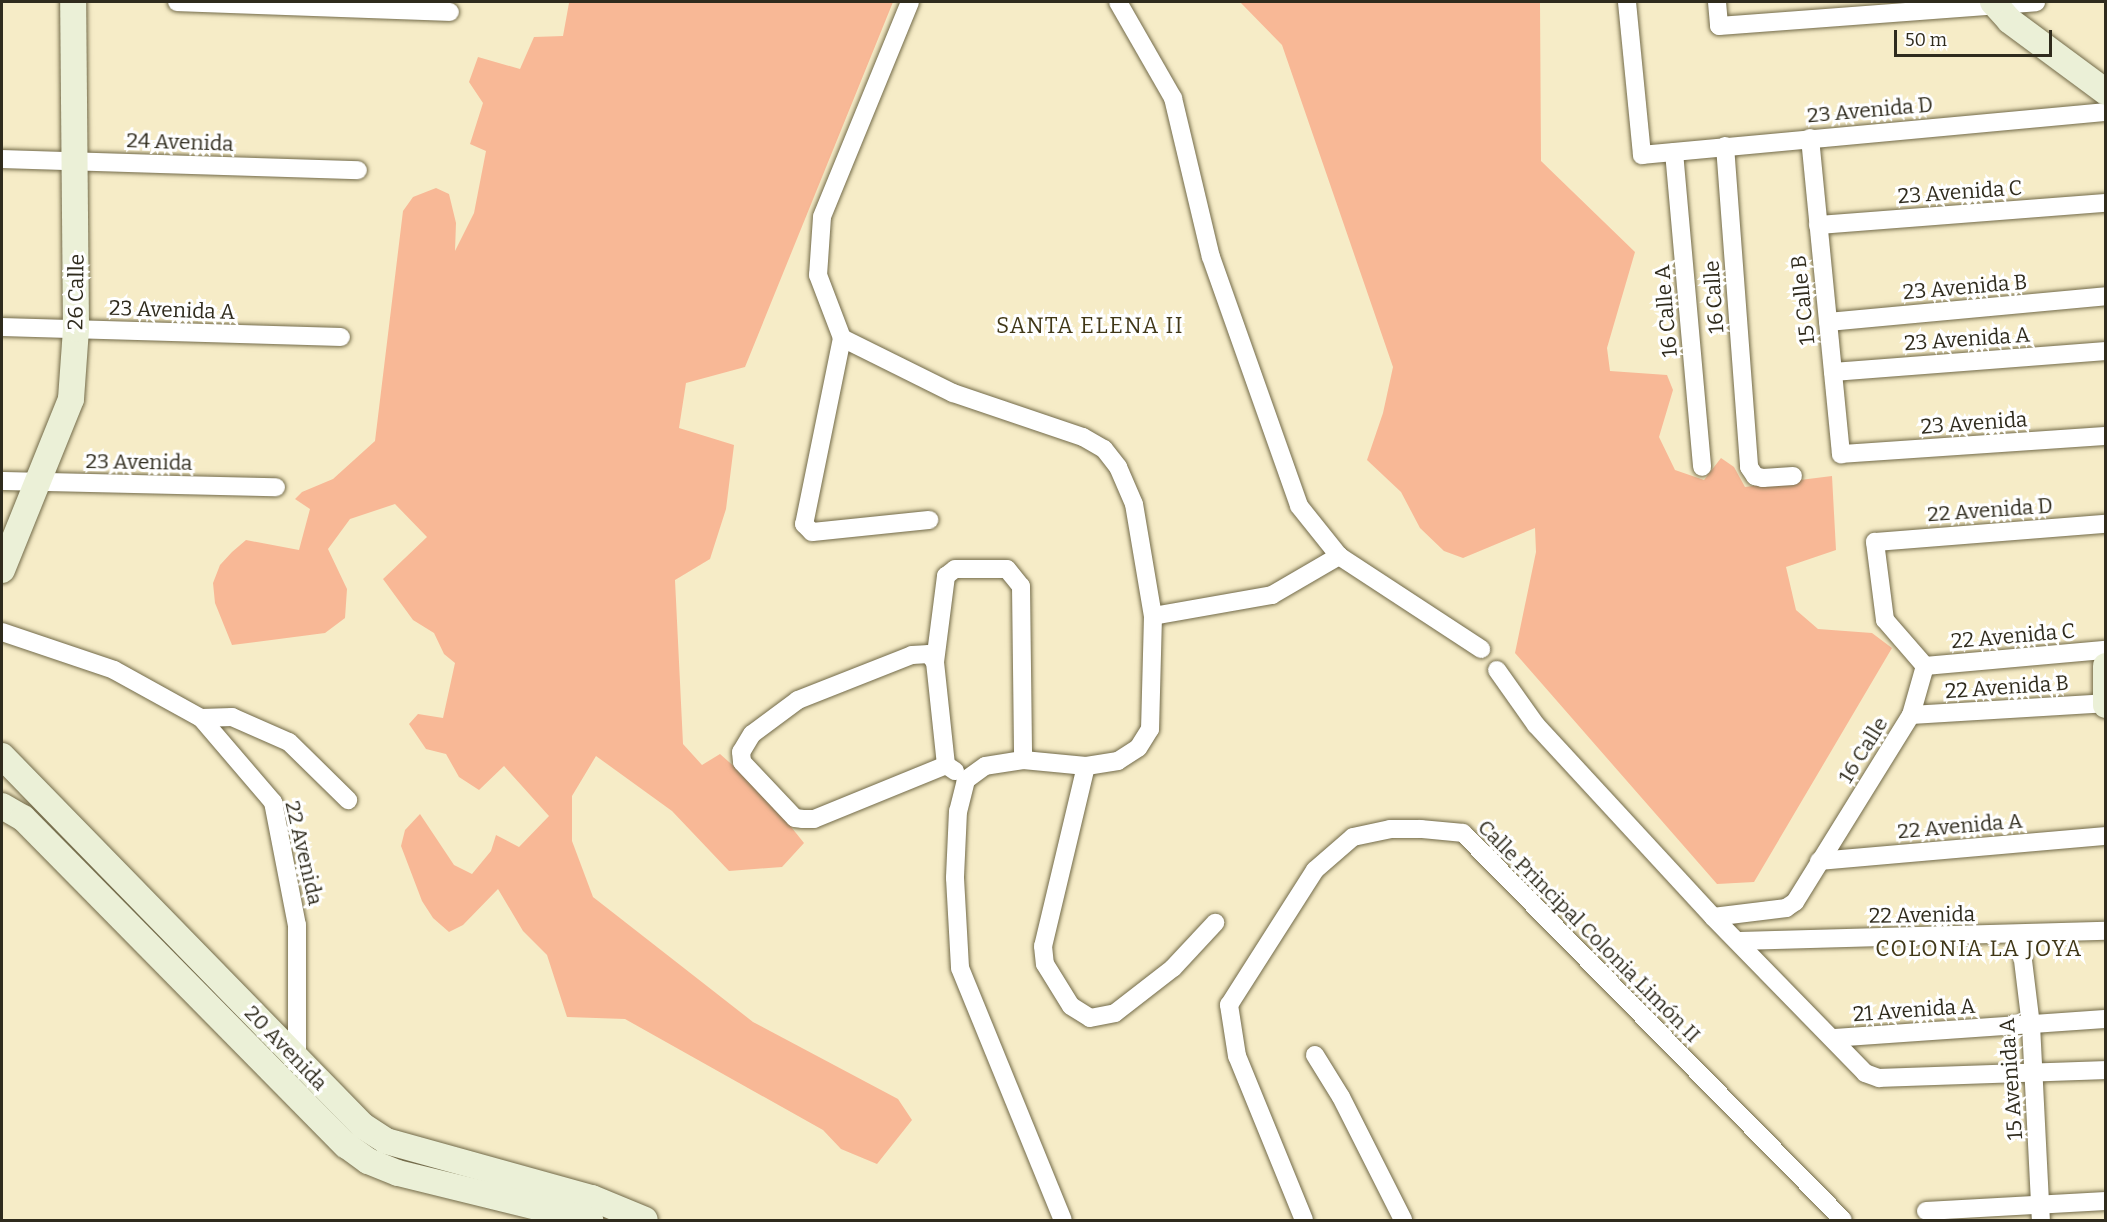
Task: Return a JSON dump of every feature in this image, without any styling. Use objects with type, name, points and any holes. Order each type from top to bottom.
[{"type":"main road","name":"26 Calle","points":[[2,570],[71,399],[76,329],[77,161],[73,2]]},
{"type":"main road","points":[[1994,3],[2010,21],[2106,92]]},
{"type":"main road","points":[[2105,704],[2106,666]]},
{"type":"main road","name":"20 Avenida","points":[[2,756],[363,1126],[386,1141],[592,1198],[645,1221]]},
{"type":"main road","name":"20 Avenida","points":[[2,806],[23,818],[346,1145],[368,1161],[398,1173],[590,1221]]},
{"type":"street","points":[[177,2],[450,12]]},
{"type":"street","points":[[910,2],[822,217],[818,275],[842,338],[804,524],[807,530],[929,520]]},
{"type":"street","points":[[1118,2],[1173,98],[1211,257],[1299,506],[1339,556],[1481,649]]},
{"type":"street","name":"23 Avenida D","points":[[1627,2],[1640,154],[2106,112]]},
{"type":"street","points":[[1718,2],[1719,26],[1994,3],[2036,2]]},
{"type":"street","name":"15 Calle B","points":[[1810,138],[1839,450],[1846,456]]},
{"type":"street","name":"16 Calle","points":[[1725,146],[1749,467],[1755,476],[1763,478],[1793,476]]},
{"type":"street","name":"16 Calle A","points":[[1674,152],[1702,467]]},
{"type":"street","name":"24 Avenida","points":[[2,159],[358,170]]},
{"type":"street","name":"23 Avenida C","points":[[1818,225],[2106,203]]},
{"type":"street","name":"23 Avenida B","points":[[1828,322],[2106,296]]},
{"type":"street","name":"23 Avenida A","points":[[2,327],[341,337]]},
{"type":"street","points":[[842,338],[953,393],[1083,437],[1104,449],[1118,467],[1134,504],[1153,616],[1150,729],[1138,748],[1118,761],[1086,766],[1023,760],[985,766],[966,780],[958,811],[956,878],[960,968],[1063,1221]]},
{"type":"street","name":"23 Avenida A","points":[[1833,372],[2106,351]]},
{"type":"street","name":"23 Avenida","points":[[1846,456],[2106,436]]},
{"type":"street","name":"23 Avenida","points":[[2,481],[276,487]]},
{"type":"street","name":"22 Avenida D","points":[[1925,666],[1885,620],[1875,546],[1877,540],[2106,524]]},
{"type":"street","points":[[1153,616],[1272,595],[1339,556]]},
{"type":"street","points":[[966,780],[946,765],[935,662],[946,576],[956,569],[986,567],[1014,573],[1021,586],[1023,760]]},
{"type":"street","name":"22 Avenida","points":[[2,632],[114,670],[201,718],[273,802],[297,925],[297,1060]]},
{"type":"street","name":"22 Avenida C","points":[[1925,666],[2106,650]]},
{"type":"street","points":[[935,662],[929,654],[912,655],[798,700],[752,734],[741,752],[742,762],[795,818],[802,819],[814,819],[946,765]]},
{"type":"street","name":"16 Calle","points":[[1713,917],[1791,906],[1911,715],[1925,666]]},
{"type":"street","points":[[1497,670],[1536,725],[1713,917],[1865,1073],[1878,1078],[2106,1070]]},
{"type":"street","name":"22 Avenida B","points":[[1911,715],[2105,704]]},
{"type":"street","points":[[201,718],[232,717],[289,742],[348,800]]},
{"type":"street","points":[[1086,766],[1042,946],[1045,964],[1071,1006],[1090,1018],[1115,1014],[1173,968],[1215,923]]},
{"type":"street","name":"Calle Principal Colonia Limón II","points":[[1304,1221],[1237,1056],[1229,1005],[1315,870],[1353,837],[1390,829],[1421,829],[1463,833],[1843,1221]]},
{"type":"street","name":"22 Avenida A","points":[[1819,861],[2106,836]]},
{"type":"street","name":"22 Avenida","points":[[1738,941],[2020,936],[2106,931]]},
{"type":"street","name":"15 Avenida A","points":[[2020,936],[2031,1025],[2041,1213]]},
{"type":"street","name":"21 Avenida A","points":[[1833,1038],[2106,1019]]},
{"type":"street","points":[[1315,1055],[1341,1097],[1402,1221]]},
{"type":"street","points":[[1926,1211],[2041,1213],[2106,1201]]},
{"type":"shaded area","points":[[540,2],[893,2],[745,367],[686,383],[679,428],[734,445],[726,509],[710,559],[675,580],[683,744],[702,765],[720,754],[763,792],[804,843],[782,867],[729,871],[672,811],[596,756],[572,796],[572,841],[593,897],[753,1022],[898,1099],[912,1120],[877,1164],[841,1149],[823,1130],[625,1019],[567,1017],[547,955],[523,931],[498,889],[463,925],[449,932],[433,918],[422,901],[401,846],[405,830],[420,814],[454,865],[472,874],[491,851],[496,835],[519,847],[549,816],[504,766],[479,790],[459,777],[446,754],[426,749],[409,724],[418,714],[443,718],[455,663],[444,654],[434,633],[413,620],[383,579],[427,537],[395,504],[350,519],[328,549],[347,589],[345,618],[325,633],[232,645],[215,603],[213,583],[220,565],[232,552],[246,540],[299,550],[310,509],[295,499],[302,492],[333,479],[375,441],[403,211],[413,197],[436,188],[449,194],[456,223],[455,251],[474,213],[486,151],[470,144],[483,103],[469,82],[478,57],[520,69],[534,37],[563,36],[569,3]]},
{"type":"shaded area","points":[[1240,2],[1540,2],[1541,161],[1635,252],[1607,348],[1610,371],[1667,375],[1673,390],[1659,437],[1675,470],[1704,480],[1721,458],[1734,467],[1745,487],[1832,476],[1836,550],[1786,567],[1796,610],[1818,629],[1872,633],[1892,648],[1754,882],[1717,884],[1515,653],[1536,552],[1535,528],[1463,558],[1444,551],[1420,528],[1401,492],[1367,460],[1383,413],[1393,367],[1282,45]]},
{"type":"district","name":"SANTA ELENA II","points":[[1090,326]]},
{"type":"district","name":"COLONIA LA JOYA","points":[[1979,949]]}]
